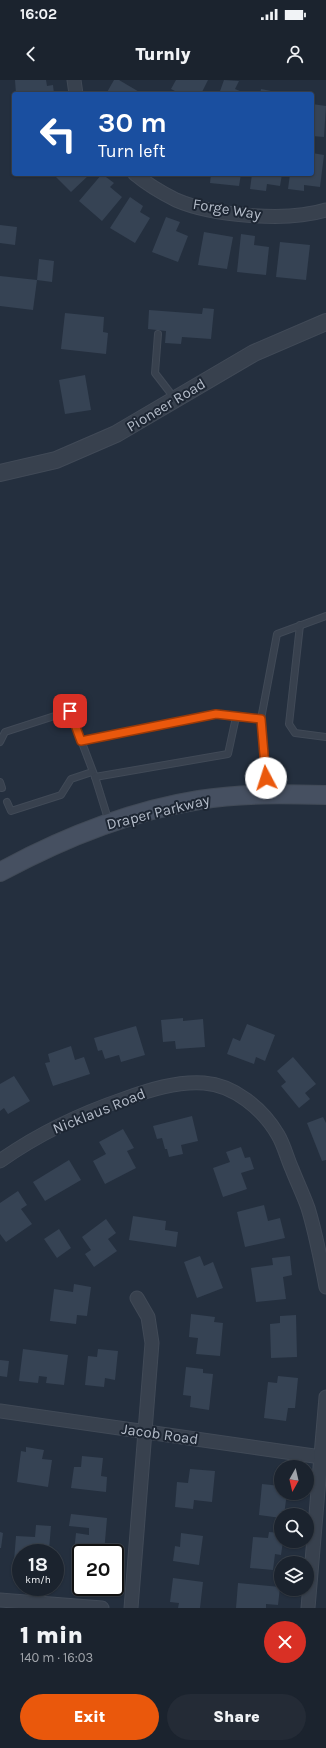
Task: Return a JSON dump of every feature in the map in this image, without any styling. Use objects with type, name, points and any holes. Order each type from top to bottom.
[{"type":"main road","name":"Draper Parkway","points":[[0,872],[22,860],[90,829],[198,800],[268,793],[326,795]]},
{"type":"street","points":[[74,80],[76,92]]},
{"type":"street","name":"Forge Way","points":[[138,176],[156,189],[176,200],[198,208],[222,212],[279,216],[302,216],[326,210]]},
{"type":"street","name":"Pioneer Road","points":[[0,473],[56,460],[116,434],[254,353],[326,322]]},
{"type":"street","name":"Nicklaus Road","points":[[0,1161],[41,1135],[74,1118],[143,1092],[179,1084],[205,1083],[230,1090],[247,1101],[264,1115],[278,1136],[307,1207],[318,1245],[326,1287]]},
{"type":"street","points":[[131,1608],[152,1343],[148,1317],[137,1298]]},
{"type":"street","points":[[308,1608],[326,1397]]},
{"type":"street","name":"Jacob Road","points":[[0,1411],[321,1457]]},
{"type":"street","points":[[0,1600],[102,1608]]},
{"type":"lane","points":[[158,334],[155,373],[175,399]]},
{"type":"lane","points":[[268,793],[261,719],[277,634],[326,616]]},
{"type":"lane","points":[[300,625],[289,724],[295,733],[326,737]]},
{"type":"lane","points":[[0,742],[5,732],[70,711],[110,823]]},
{"type":"lane","points":[[81,741],[216,714],[261,719]]},
{"type":"lane","points":[[7,802],[11,811],[61,795],[71,780],[93,774],[228,754],[236,717]]},
{"type":"building","points":[[15,80],[46,80],[47,86],[53,85],[54,92],[16,92]]},
{"type":"building","points":[[114,80],[119,80],[139,92],[107,92]]},
{"type":"building","points":[[176,80],[208,80],[202,92],[177,92],[171,89]]},
{"type":"building","points":[[224,80],[239,81],[235,89],[242,92],[220,92]]},
{"type":"building","points":[[261,89],[276,92],[260,92]]},
{"type":"building","points":[[314,104],[326,106],[324,137],[314,136]]},
{"type":"building","points":[[314,153],[324,155],[320,187],[304,185],[304,191],[288,189],[290,176],[314,176]]},
{"type":"building","points":[[55,176],[88,176],[71,192]]},
{"type":"building","points":[[100,176],[105,176],[114,183],[110,187],[122,197],[102,221],[79,201]]},
{"type":"building","points":[[211,176],[241,176],[239,186],[210,183]]},
{"type":"building","points":[[252,176],[282,176],[280,186],[267,184],[266,191],[250,189]]},
{"type":"building","points":[[130,197],[143,206],[140,212],[150,218],[135,243],[110,228]]},
{"type":"building","points":[[166,217],[180,222],[176,231],[188,236],[178,262],[152,252]]},
{"type":"building","points":[[0,225],[17,227],[15,245],[0,243]]},
{"type":"building","points":[[204,232],[233,237],[227,269],[198,265]]},
{"type":"building","points":[[241,234],[255,236],[254,245],[269,247],[266,275],[237,272]]},
{"type":"building","points":[[280,242],[310,245],[306,280],[276,277]]},
{"type":"building","points":[[39,259],[54,261],[52,282],[37,280]]},
{"type":"building","points":[[0,276],[37,280],[33,310],[0,306]]},
{"type":"building","points":[[203,308],[214,309],[211,339],[182,337],[181,344],[165,343],[166,331],[148,329],[149,310],[202,314]]},
{"type":"building","points":[[65,313],[104,317],[103,332],[108,333],[106,354],[61,349]]},
{"type":"building","points":[[85,375],[91,410],[65,414],[59,380]]},
{"type":"building","points":[[183,1018],[183,1021],[203,1019],[205,1047],[176,1049],[175,1041],[163,1042],[161,1020]]},
{"type":"building","points":[[247,1024],[275,1035],[265,1061],[256,1057],[254,1064],[227,1054],[233,1038],[240,1041]]},
{"type":"building","points":[[136,1026],[145,1055],[121,1062],[119,1055],[105,1059],[102,1050],[98,1051],[94,1038]]},
{"type":"building","points":[[71,1046],[75,1060],[84,1057],[90,1074],[53,1086],[45,1063],[50,1062],[48,1054]]},
{"type":"building","points":[[293,1057],[316,1084],[305,1093],[310,1099],[299,1108],[281,1086],[286,1082],[277,1071]]},
{"type":"building","points":[[14,1076],[30,1101],[8,1114],[4,1108],[0,1111],[0,1084]]},
{"type":"building","points":[[192,1116],[198,1141],[181,1145],[183,1154],[169,1157],[162,1138],[157,1139],[153,1126]]},
{"type":"building","points":[[323,1117],[326,1123],[326,1160],[322,1161],[307,1123]]},
{"type":"building","points":[[123,1129],[134,1148],[127,1151],[136,1168],[105,1184],[93,1161],[106,1154],[99,1142]]},
{"type":"building","points":[[241,1147],[245,1158],[250,1157],[254,1169],[241,1173],[247,1189],[223,1197],[213,1168],[230,1162],[226,1152]]},
{"type":"building","points":[[69,1160],[81,1180],[45,1201],[33,1182]]},
{"type":"building","points":[[18,1191],[27,1205],[21,1209],[32,1224],[6,1242],[0,1234],[0,1203]]},
{"type":"building","points":[[264,1205],[268,1221],[280,1218],[285,1238],[245,1247],[237,1212]]},
{"type":"building","points":[[133,1216],[166,1221],[165,1230],[178,1232],[176,1247],[129,1240]]},
{"type":"building","points":[[106,1219],[116,1233],[108,1239],[117,1251],[94,1267],[85,1254],[91,1250],[82,1237]]},
{"type":"building","points":[[59,1229],[71,1248],[57,1258],[44,1239]]},
{"type":"building","points":[[200,1256],[204,1266],[213,1262],[223,1288],[197,1298],[184,1262]]},
{"type":"building","points":[[290,1256],[292,1275],[283,1277],[286,1299],[256,1302],[251,1268],[273,1265],[272,1258]]},
{"type":"building","points":[[74,1284],[91,1287],[87,1316],[77,1315],[76,1324],[50,1321],[54,1289],[73,1292]]},
{"type":"building","points":[[191,1314],[215,1317],[214,1322],[223,1323],[220,1356],[196,1354],[198,1338],[189,1337]]},
{"type":"building","points":[[296,1315],[297,1357],[271,1358],[270,1324],[280,1323],[280,1316]]},
{"type":"building","points":[[23,1349],[68,1355],[64,1385],[46,1383],[47,1377],[39,1376],[38,1383],[19,1381]]},
{"type":"building","points":[[98,1349],[118,1351],[115,1380],[105,1378],[104,1387],[85,1385],[88,1356],[97,1357]]},
{"type":"building","points":[[0,1360],[9,1361],[7,1377],[0,1376]]},
{"type":"building","points":[[186,1367],[203,1369],[203,1373],[213,1374],[209,1410],[190,1407],[191,1396],[183,1395]]},
{"type":"building","points":[[278,1376],[298,1378],[295,1408],[288,1408],[286,1421],[264,1418],[268,1382],[277,1383]]},
{"type":"building","points":[[26,1447],[44,1450],[42,1459],[52,1460],[48,1487],[17,1482],[21,1451],[26,1452]]},
{"type":"building","points":[[82,1456],[103,1458],[101,1476],[107,1477],[106,1492],[71,1488],[74,1467],[81,1467]]},
{"type":"building","points":[[190,1469],[215,1471],[212,1502],[194,1500],[193,1509],[175,1507],[177,1482],[188,1483]]},
{"type":"building","points":[[262,1484],[274,1485],[274,1500],[286,1500],[285,1508],[274,1508],[274,1517],[259,1515]]},
{"type":"building","points":[[71,1514],[107,1518],[105,1544],[75,1544],[76,1533],[89,1535],[89,1528],[69,1526]]},
{"type":"building","points":[[36,1525],[51,1526],[50,1544],[15,1544],[16,1536],[35,1537]]},
{"type":"building","points":[[0,1532],[3,1533],[1,1548],[0,1548]]},
{"type":"building","points":[[269,1532],[274,1532],[274,1548],[282,1548],[281,1555],[275,1554],[274,1556],[273,1570],[250,1568],[253,1537],[268,1538]]},
{"type":"building","points":[[181,1533],[203,1536],[199,1565],[173,1561],[175,1546],[180,1547]]},
{"type":"building","points":[[173,1578],[203,1582],[200,1608],[178,1608],[179,1603],[170,1602]]},
{"type":"building","points":[[238,1583],[274,1586],[274,1596],[279,1596],[278,1605],[266,1604],[266,1608],[236,1608]]},
{"type":"route","points":[[70,711],[81,741],[216,714],[261,719],[266,778]]}]
